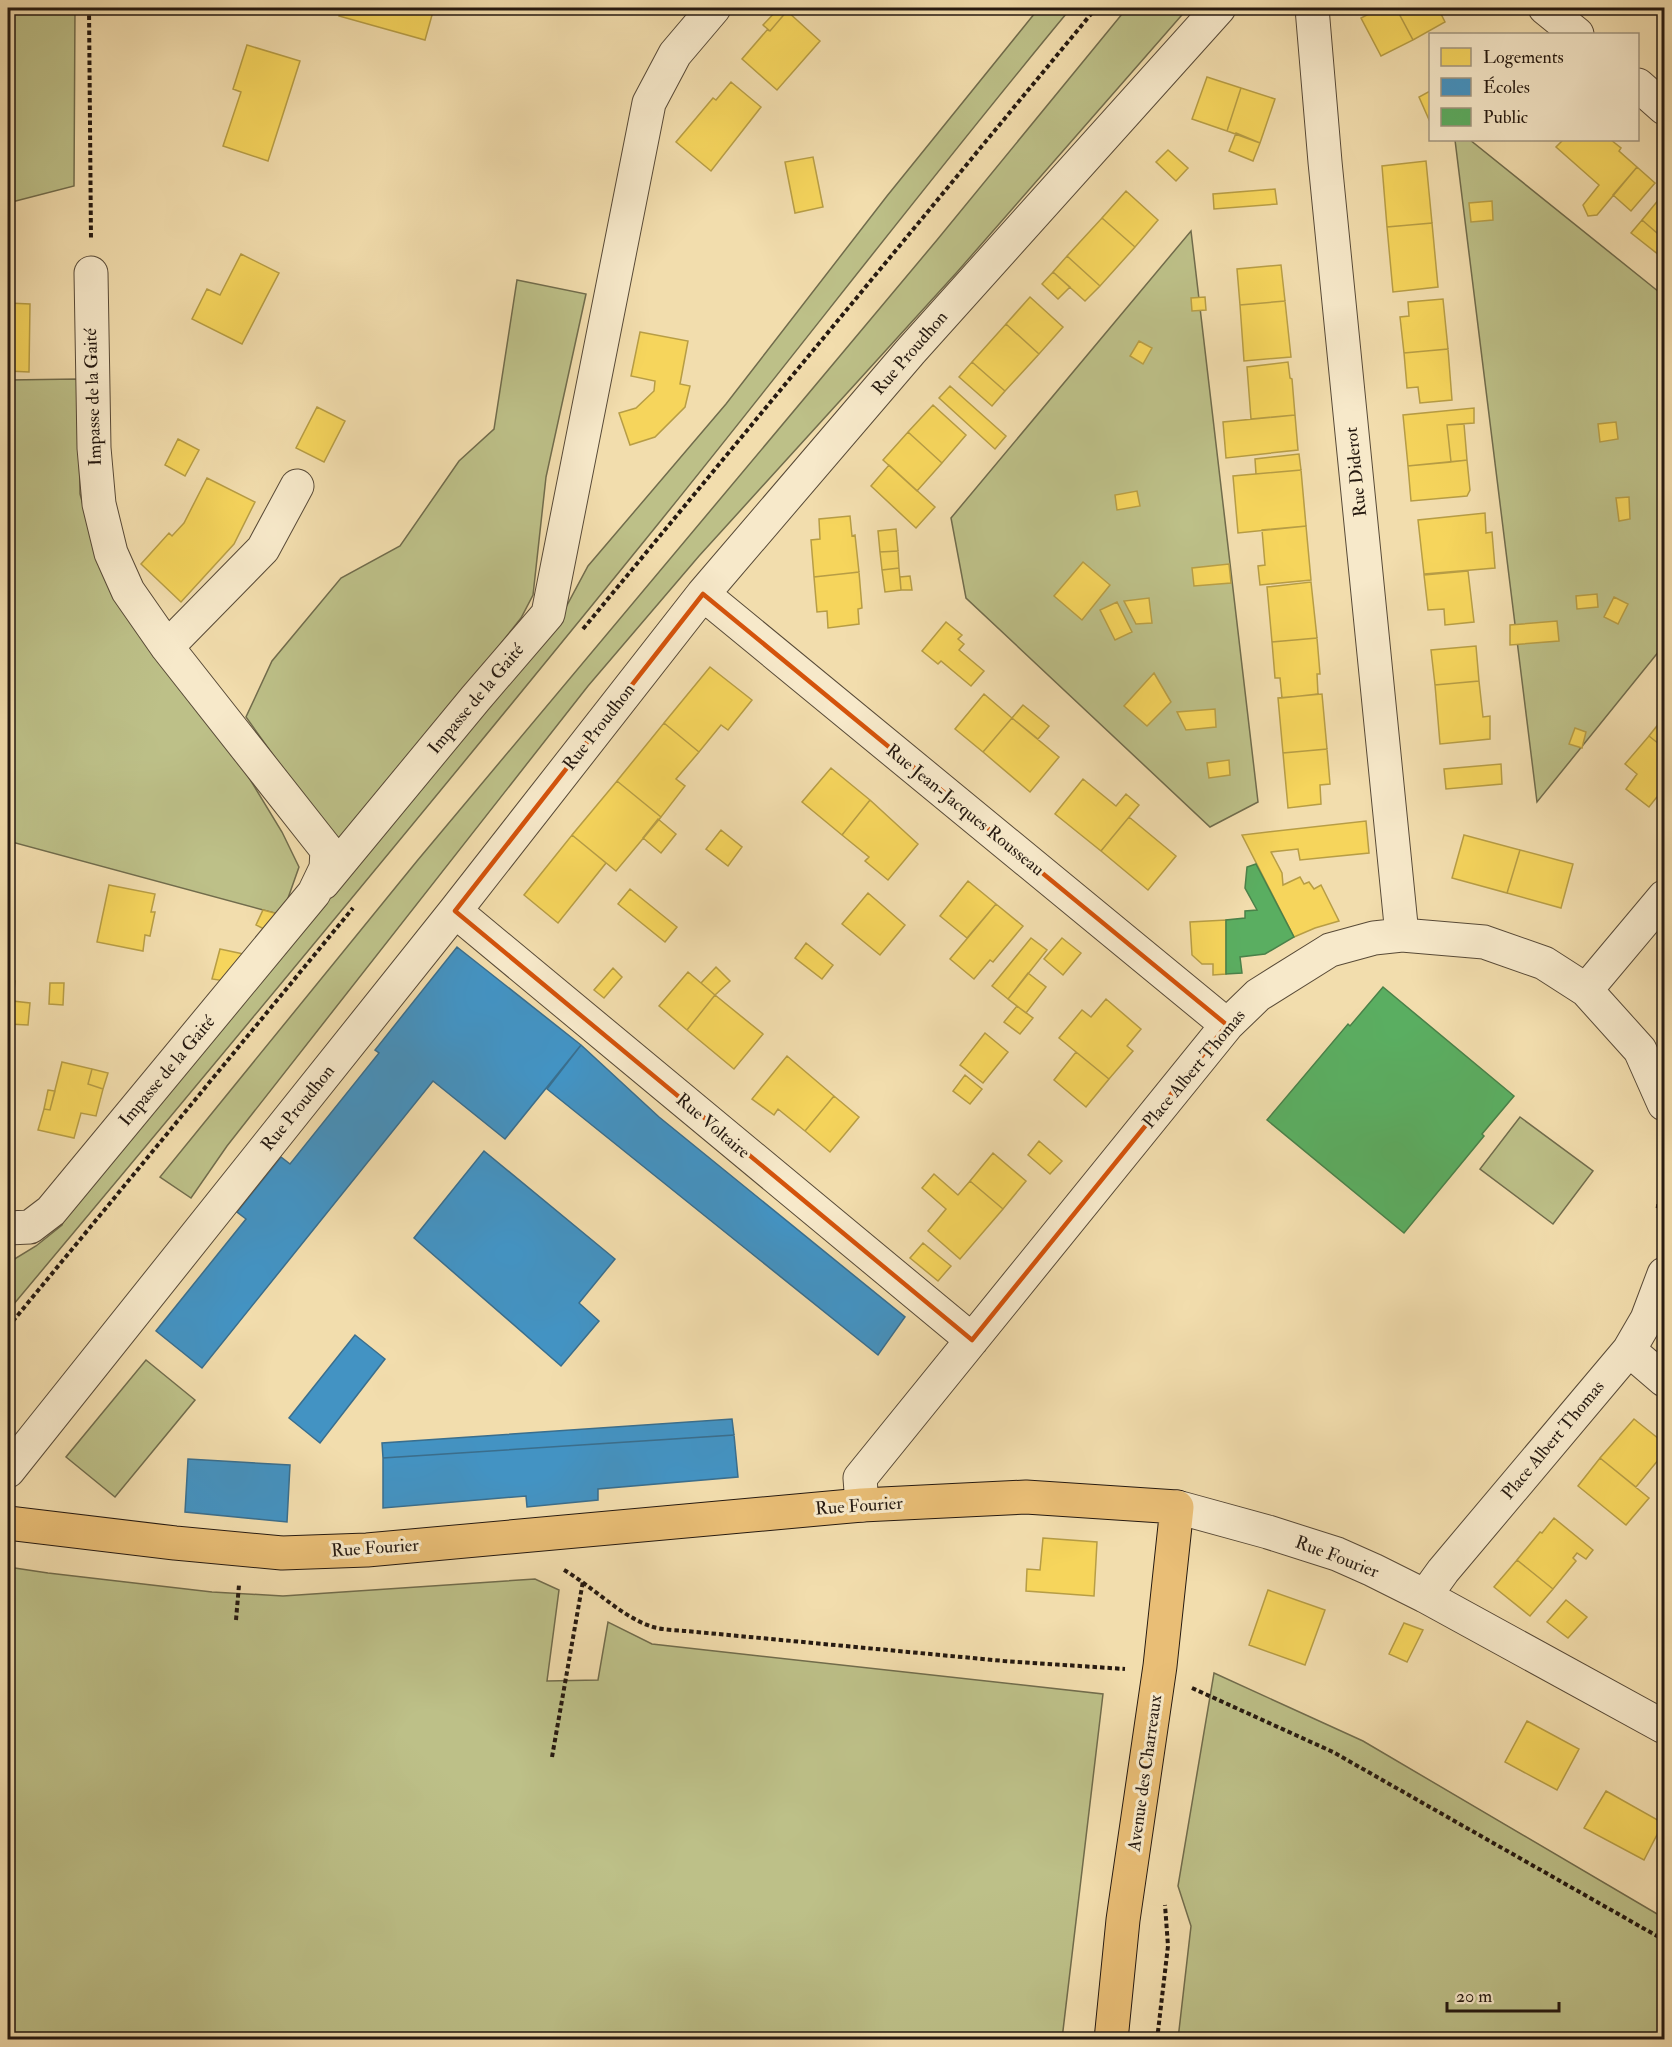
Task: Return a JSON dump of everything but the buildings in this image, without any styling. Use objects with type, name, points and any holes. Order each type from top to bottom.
[{"type":"main road","name":"Rue Fourier","points":[[8,1523],[282,1554],[367,1550],[862,1505],[1026,1497],[1177,1507]]},
{"type":"main road","name":"Avenue des Charreaux","points":[[1111,2040],[1123,1920],[1161,1666],[1177,1507]]},
{"type":"street","name":"Impasse de la Gaité","points":[[8,1228],[30,1227],[51,1211],[475,699],[549,614],[649,103],[675,54],[714,8]]},
{"type":"street","name":"Rue Proudhon","points":[[8,1471],[455,911],[704,594],[910,352],[1219,8]]},
{"type":"street","name":"Rue Diderot","points":[[1312,8],[1325,162],[1402,935]]},
{"type":"street","points":[[1545,8],[1576,33]]},
{"type":"street","points":[[1639,86],[1665,108]]},
{"type":"street","name":"Impasse de la Gaité","points":[[91,273],[94,448],[99,504],[111,553],[128,591],[168,647],[327,850],[326,868],[314,893]]},
{"type":"street","points":[[168,647],[263,549],[297,486]]},
{"type":"street","name":"Rue Jean-Jacques Rousseau","points":[[704,594],[1227,1025]]},
{"type":"street","points":[[1587,990],[1665,897]]},
{"type":"street","name":"Rue Voltaire","points":[[455,911],[972,1340]]},
{"type":"street","name":"Place Albert Thomas","points":[[862,1505],[860,1478],[1227,1025],[1258,995],[1330,950],[1374,938],[1402,935],[1484,942],[1544,963],[1587,990],[1640,1050],[1665,1104]]},
{"type":"street","name":"Place Albert Thomas","points":[[1425,1596],[1443,1571],[1629,1350],[1647,1319],[1665,1274]]},
{"type":"street","points":[[1629,1350],[1665,1380]]},
{"type":"street","name":"Rue Fourier","points":[[1177,1507],[1337,1554],[1425,1596],[1665,1727]]},
{"type":"path","points":[[89,8],[91,273]]},
{"type":"path","points":[[1656,1206],[1665,1207]]},
{"type":"path","points":[[555,1567],[583,1581],[637,1620],[652,1626],[1004,1661],[1123,1670],[1129,1666]]},
{"type":"path","points":[[552,1757],[583,1581]]},
{"type":"path","points":[[1189,1687],[1333,1752],[1665,1940]]},
{"type":"path","points":[[1157,2040],[1168,1946],[1166,1905]]},
{"type":"highlighted area","points":[[703,594],[1227,1025],[972,1340],[455,911]]},
{"type":"green space","points":[[8,8],[75,8],[74,186],[8,203]]},
{"type":"green space","points":[[1039,8],[1071,8],[574,627],[8,1311],[8,1263],[36,1246],[62,1225],[70,1203],[566,607],[588,566],[726,404],[887,196]]},
{"type":"green space","points":[[1127,8],[1188,8],[958,271],[699,556],[588,686],[227,1146],[191,1198],[160,1177],[417,861],[937,240]]},
{"type":"green space","points":[[1455,141],[1471,141],[1664,296],[1664,645],[1537,802]]},
{"type":"green space","points":[[1191,231],[1258,802],[1210,827],[966,598],[951,518]]},
{"type":"green space","points":[[517,280],[586,294],[546,477],[533,595],[521,618],[339,847],[246,717],[272,661],[341,578],[400,546],[459,461],[494,429]]},
{"type":"green space","points":[[78,379],[80,494],[94,545],[223,735],[282,832],[299,867],[282,915],[8,841],[8,380]]},
{"type":"green space","points":[[1520,1117],[1593,1171],[1553,1224],[1480,1169]]},
{"type":"green space","points":[[146,1360],[195,1400],[115,1497],[66,1457]]},
{"type":"green space","points":[[8,1567],[212,1592],[283,1596],[535,1579],[559,1590],[547,1681],[598,1680],[608,1622],[652,1644],[1103,1694],[1062,2039],[8,2039]]},
{"type":"green space","points":[[1214,1673],[1363,1741],[1664,1918],[1664,2039],[1178,2039],[1191,1926],[1178,1886]]}]
